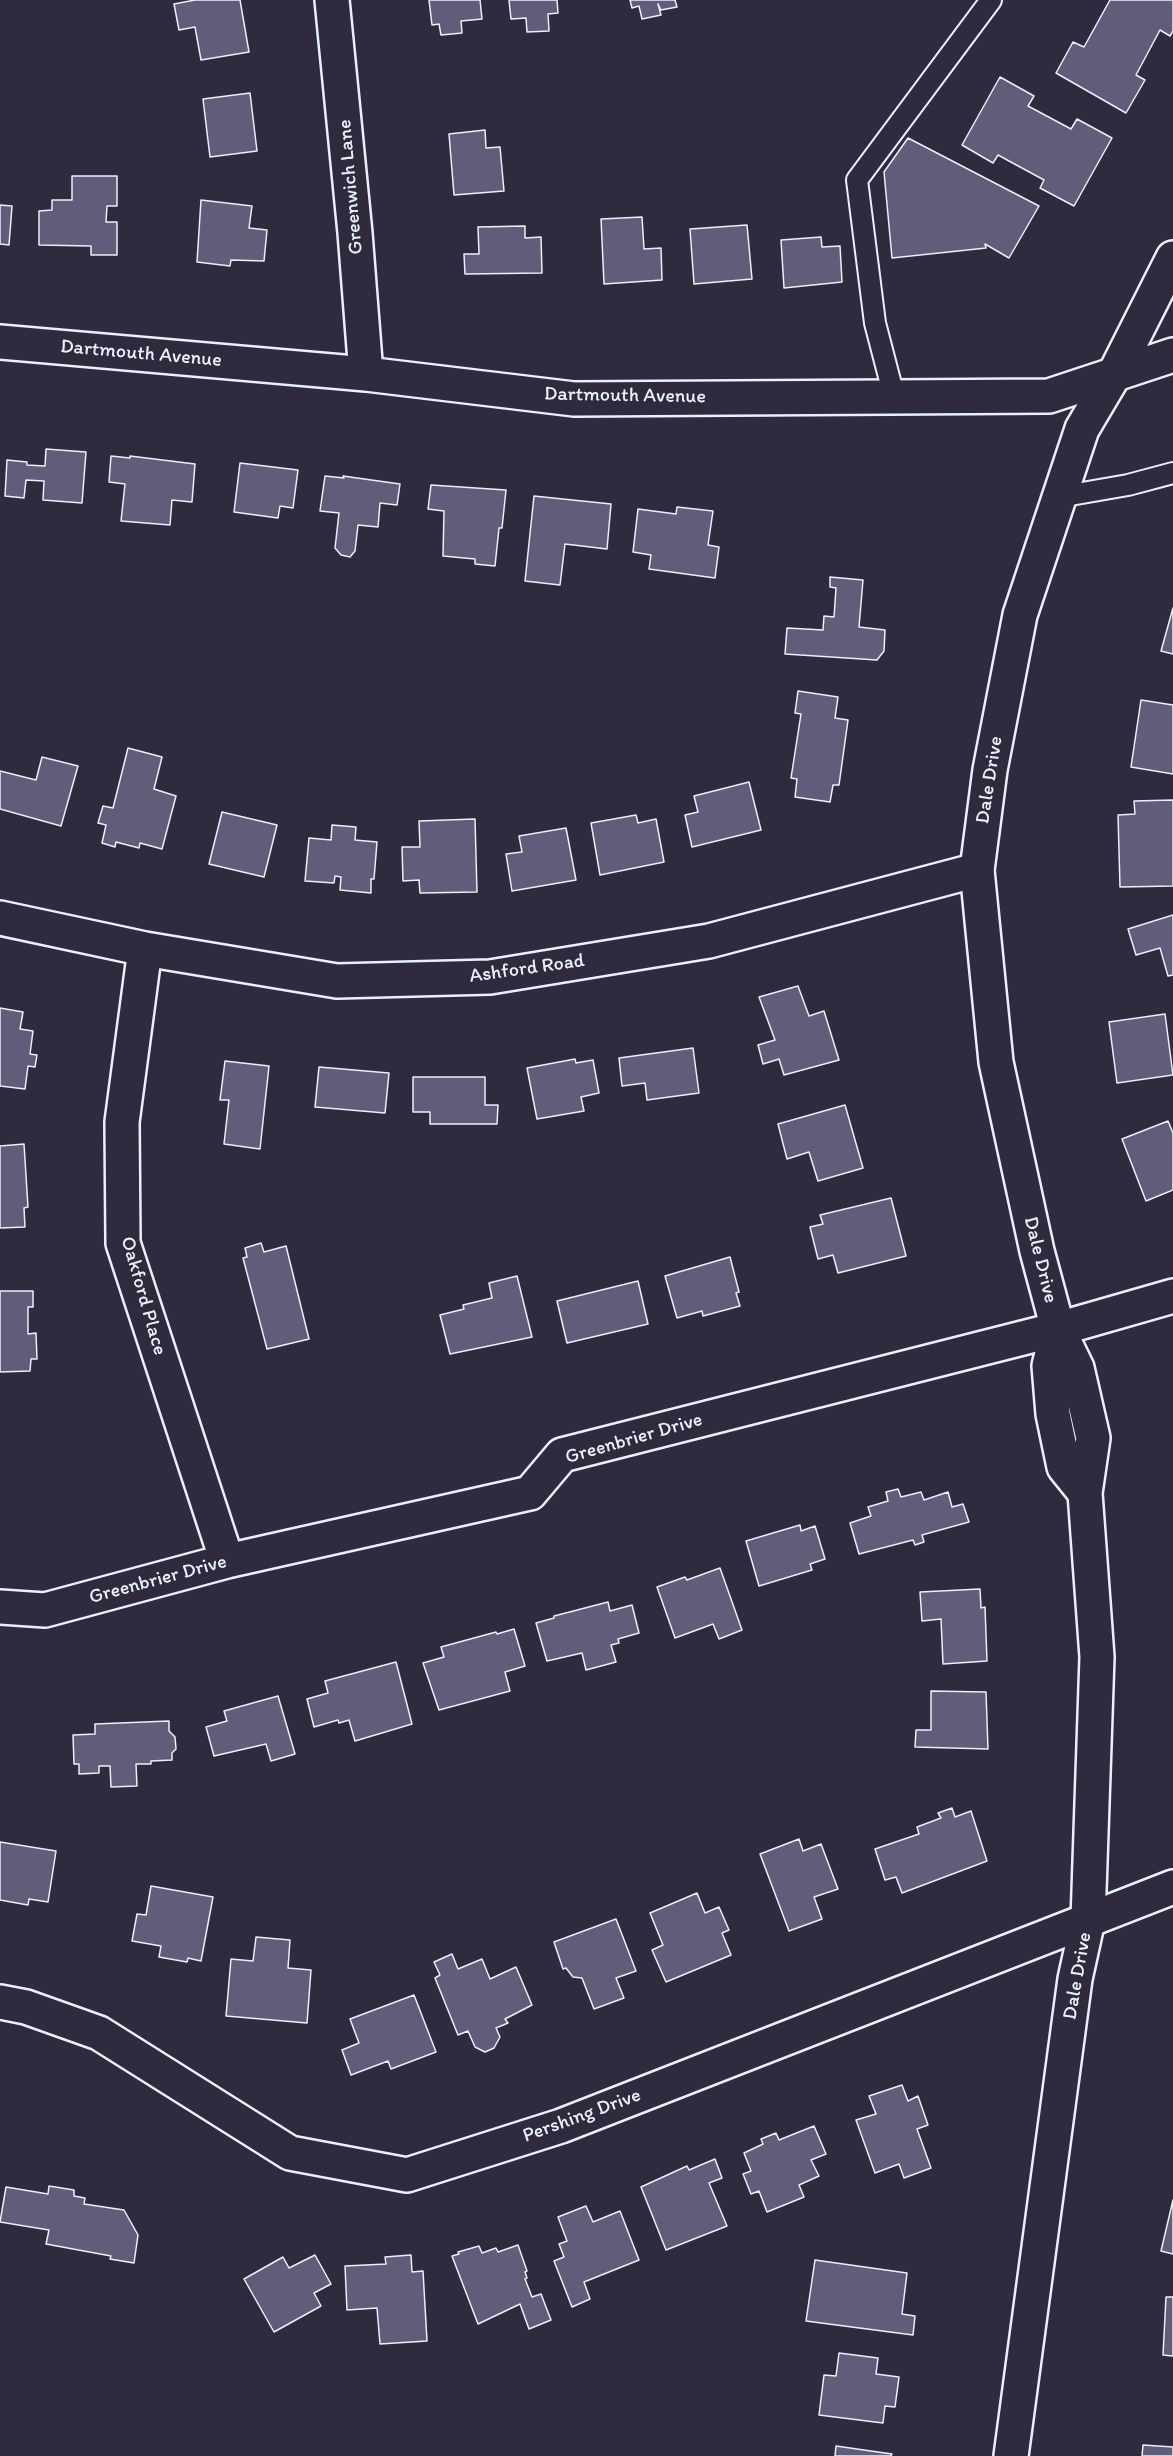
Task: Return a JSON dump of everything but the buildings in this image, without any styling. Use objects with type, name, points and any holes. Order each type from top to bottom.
[{"type":"street","name":"Greenwich Lane","points":[[332,0],[355,233],[366,374]]},
{"type":"street","name":"Dale Drive","points":[[1011,2456],[1075,1979],[1088,1920],[1097,1656],[1085,1493],[1093,1438],[1077,1368],[1058,1329],[1037,1251],[996,1062],[977,870],[990,770],[1020,615],[1082,429],[1114,375],[1173,258]]},
{"type":"street","name":"Dartmouth Avenue","points":[[0,342],[366,374],[574,399],[1049,396],[1173,355]]},
{"type":"street","name":"Ashford Road","points":[[0,918],[145,950],[337,981],[490,977],[709,941],[977,870]]},
{"type":"street","name":"Oakford Place","points":[[145,950],[122,1122],[123,1243],[227,1561]]},
{"type":"street","name":"Greenbrier Drive","points":[[0,1607],[12,1610],[45,1610],[227,1561],[530,1492],[561,1455],[1058,1329],[1173,1296]]},
{"type":"street","name":"Pershing Drive","points":[[0,2002],[26,2007],[99,2033],[290,2153],[407,2175],[561,2126],[1173,1887]]},
{"type":"lane","points":[[894,396],[875,323],[856,180],[991,0]]},
{"type":"lane","points":[[1059,497],[1128,485],[1173,473]]}]
